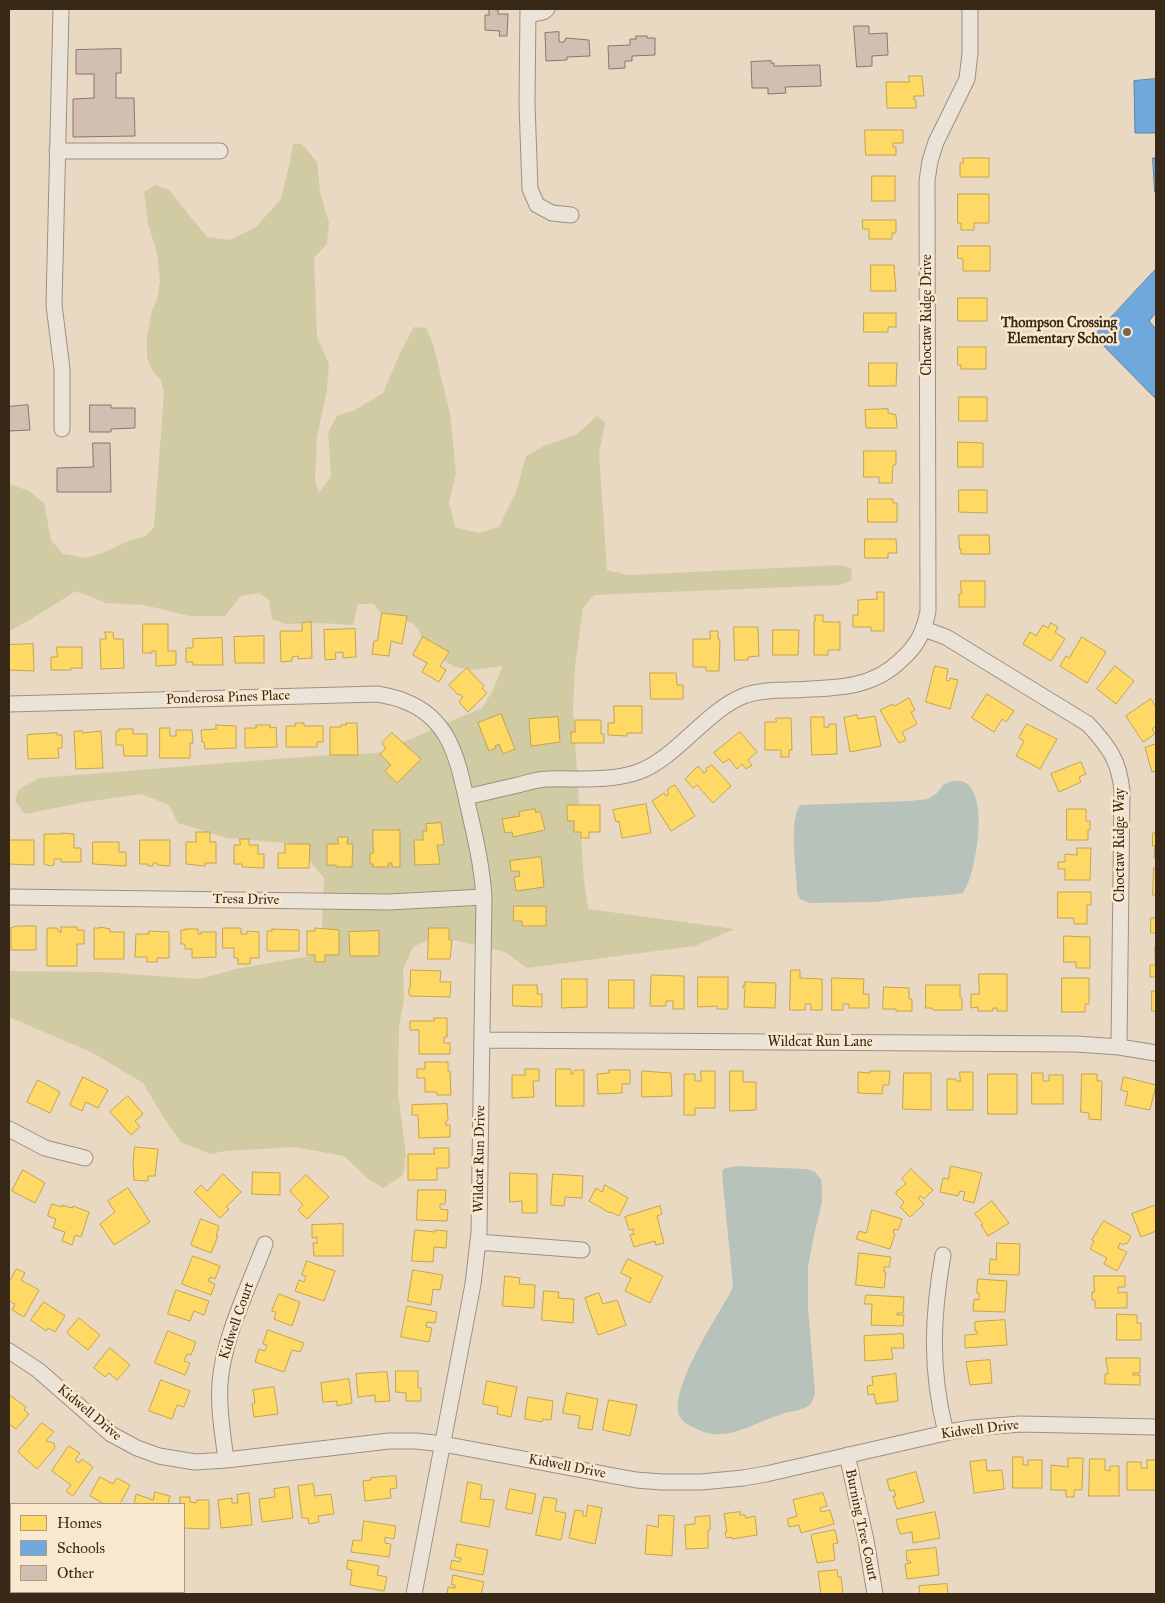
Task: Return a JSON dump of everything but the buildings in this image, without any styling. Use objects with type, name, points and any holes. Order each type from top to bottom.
[{"type":"street","points":[[61,9],[54,304],[62,369],[62,429]]},
{"type":"street","points":[[547,9],[543,12],[528,12],[527,104],[530,189],[537,205],[552,213],[571,215]]},
{"type":"street","name":"Choctaw Ridge Drive","points":[[924,629],[928,611],[927,181],[930,161],[936,142],[967,79],[970,53],[970,9]]},
{"type":"street","points":[[57,151],[220,151]]},
{"type":"street","points":[[466,797],[546,779],[614,777],[638,772],[656,764],[724,708],[745,696],[765,690],[846,687],[871,680],[892,669],[906,656],[924,629]]},
{"type":"street","name":"Choctaw Ridge Way","points":[[924,629],[946,636],[1088,724],[1114,756],[1121,774],[1122,792],[1119,1047]]},
{"type":"street","name":"Ponderosa Pines Place","points":[[9,704],[378,694],[411,704],[438,725]]},
{"type":"street","name":"Wildcat Run Drive","points":[[414,1594],[473,1284],[478,1242],[484,896],[479,857],[457,758],[445,734],[438,725]]},
{"type":"street","name":"Tresa Drive","points":[[9,897],[389,902],[484,896]]},
{"type":"street","name":"Wildcat Run Lane","points":[[482,1040],[1076,1044],[1119,1047],[1156,1053]]},
{"type":"street","points":[[9,1129],[45,1148],[85,1158]]},
{"type":"street","points":[[478,1242],[582,1250]]},
{"type":"street","name":"Kidwell Court","points":[[226,1460],[220,1411],[222,1368],[230,1335],[265,1244]]},
{"type":"street","points":[[943,1255],[936,1302],[934,1348],[937,1389],[946,1433]]},
{"type":"street","name":"Kidwell Drive","points":[[9,1351],[38,1370],[111,1434],[124,1442],[159,1456],[189,1462],[226,1460],[389,1441],[416,1441],[443,1444],[617,1477],[662,1482],[701,1482],[766,1474],[972,1428],[1020,1424],[1156,1427]]},
{"type":"street","name":"Burning Tree Court","points":[[847,1455],[866,1540],[875,1594]]},
{"type":"shaded area","points":[[293,144],[302,144],[317,162],[320,192],[329,223],[327,244],[314,258],[317,337],[329,364],[327,390],[317,437],[315,482],[319,492],[331,477],[328,432],[337,416],[355,410],[383,393],[400,353],[414,327],[426,328],[433,344],[450,413],[456,473],[449,502],[455,527],[479,533],[499,527],[516,492],[526,456],[544,446],[577,434],[597,416],[605,423],[599,453],[607,570],[628,575],[841,565],[852,569],[851,581],[840,585],[594,595],[583,608],[575,666],[573,709],[584,881],[588,909],[735,929],[695,946],[527,968],[505,952],[436,936],[413,947],[403,969],[404,999],[399,1027],[398,1094],[406,1155],[403,1175],[383,1188],[367,1178],[344,1156],[295,1147],[226,1151],[210,1154],[181,1142],[165,1120],[143,1083],[93,1053],[9,1017],[9,971],[102,972],[199,979],[236,969],[321,954],[324,878],[295,844],[227,838],[178,823],[169,805],[141,794],[85,802],[25,814],[15,801],[18,790],[39,778],[314,756],[378,753],[482,708],[492,692],[503,666],[472,670],[455,667],[432,654],[422,643],[420,632],[414,624],[381,613],[374,604],[358,604],[353,625],[320,623],[286,624],[272,619],[269,600],[259,593],[241,596],[225,616],[189,616],[144,605],[106,603],[76,591],[9,631],[9,484],[29,491],[44,503],[51,540],[63,554],[86,558],[100,554],[131,540],[146,536],[154,527],[164,392],[161,380],[153,372],[147,357],[147,337],[160,281],[157,253],[148,224],[144,192],[155,185],[169,190],[207,237],[230,240],[256,227],[281,199]]},
{"type":"shaded area","points":[[952,781],[963,781],[972,789],[977,801],[979,817],[976,853],[968,884],[963,893],[875,902],[809,903],[800,899],[797,893],[794,823],[800,805],[928,799],[937,793],[943,785]]},
{"type":"shaded area","points":[[735,1166],[807,1169],[815,1172],[821,1179],[822,1202],[808,1267],[808,1308],[815,1393],[809,1405],[805,1408],[782,1414],[739,1431],[717,1434],[706,1433],[687,1424],[680,1417],[678,1406],[680,1391],[686,1374],[704,1337],[733,1286],[722,1175],[723,1169]]},
{"type":"place","name":"Thompson Crossing Elementary School","points":[[1127,332]]}]
